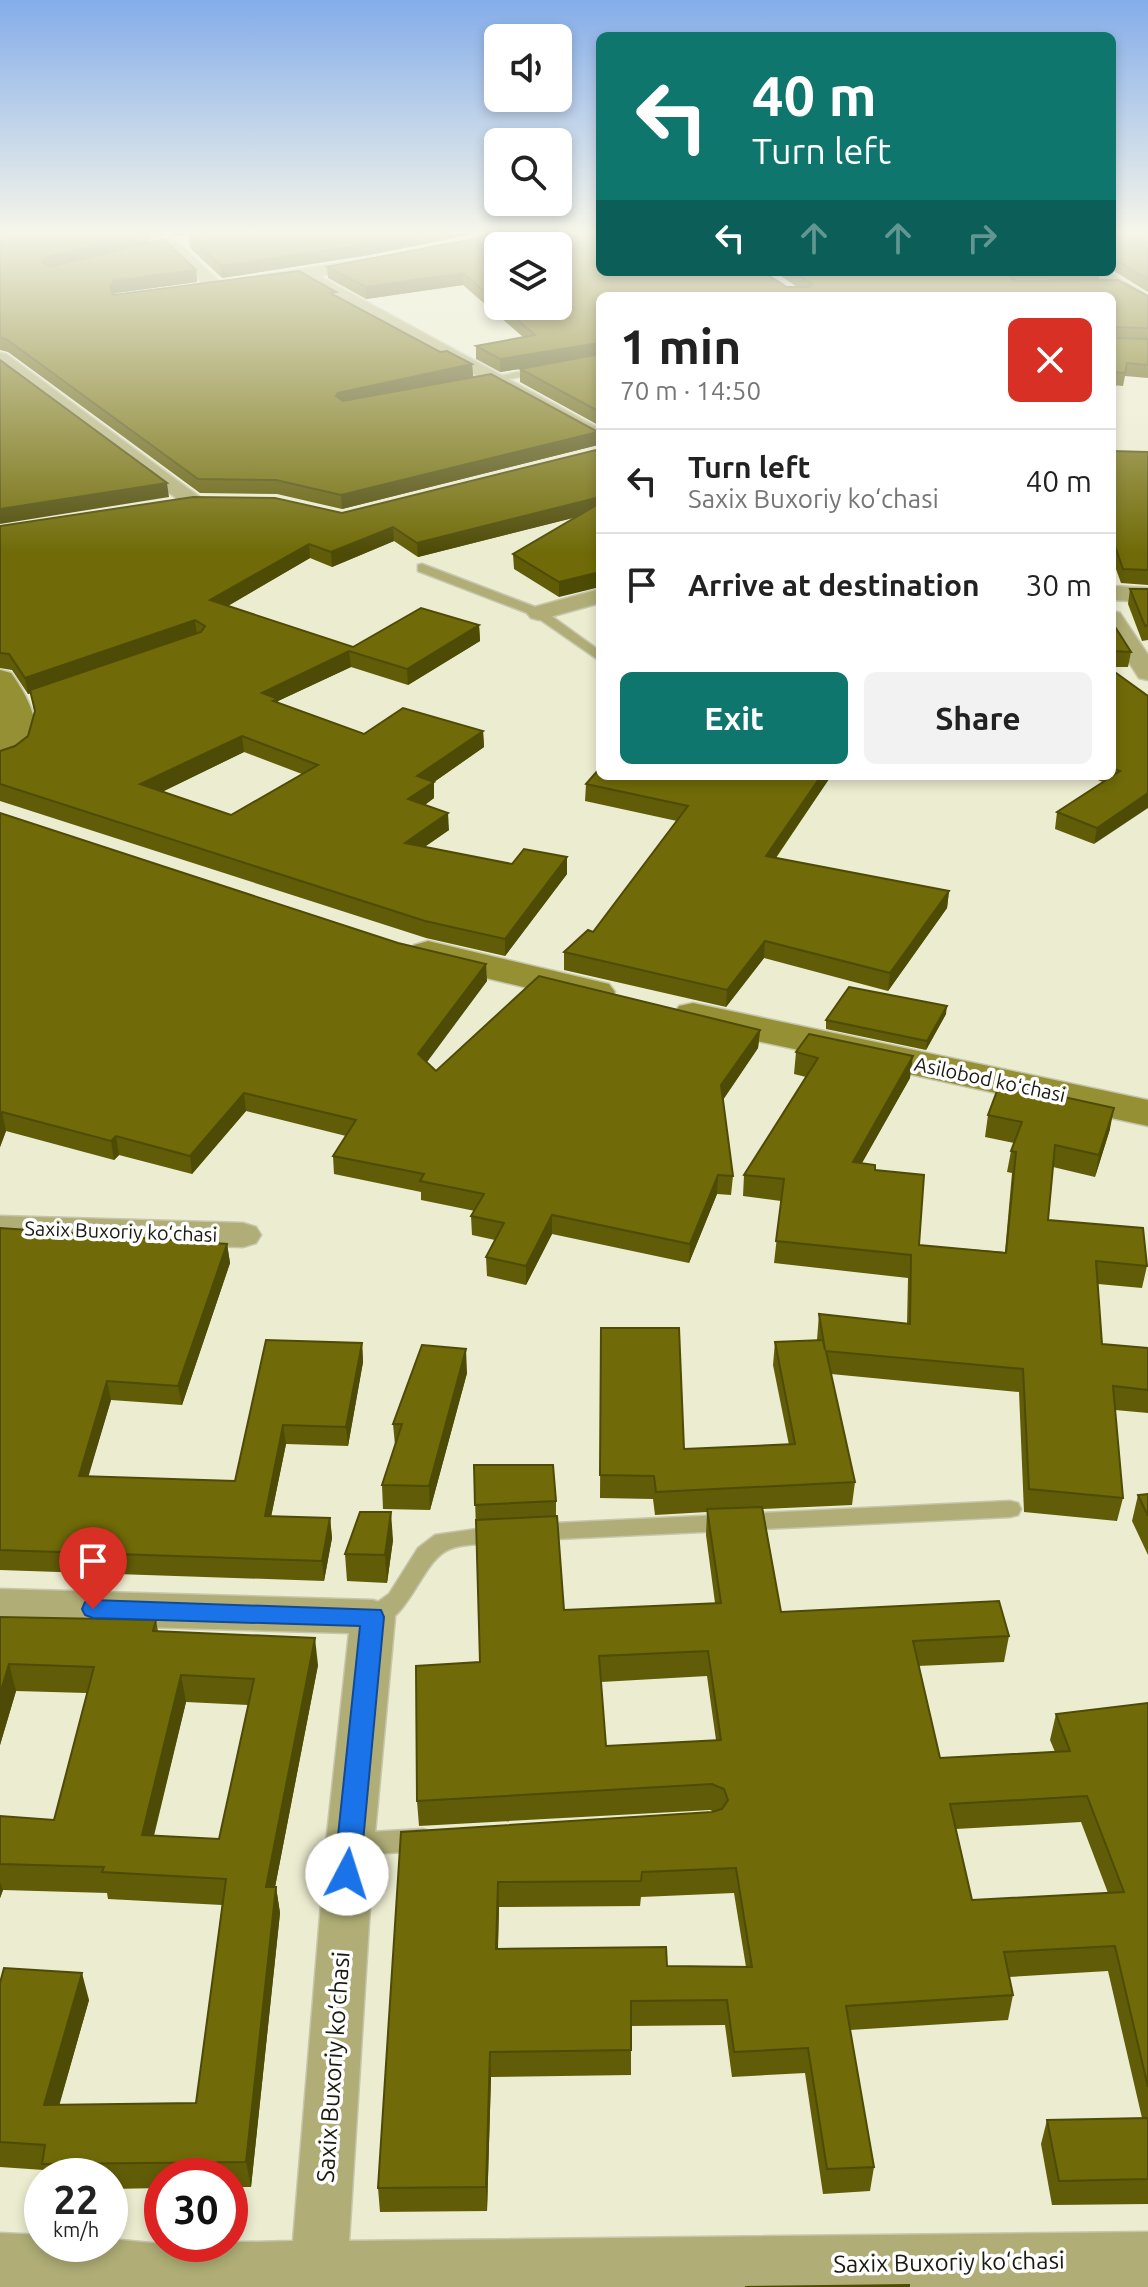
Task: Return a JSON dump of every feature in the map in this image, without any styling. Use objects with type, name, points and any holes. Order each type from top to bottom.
[{"type":"street","points":[[422,340],[596,435]]},
{"type":"street","points":[[0,358],[201,501],[164,506]]},
{"type":"street","points":[[5,391],[35,384]]},
{"type":"street","points":[[1116,593],[1148,595]]},
{"type":"street","points":[[539,613],[596,597]]},
{"type":"street","points":[[1116,624],[1148,673]]},
{"type":"street","points":[[0,756],[15,745],[20,724],[17,694]]},
{"type":"street","name":"Asilobod koʻchasi","points":[[399,945],[650,1005],[1148,1113]]},
{"type":"street","name":"Saxix Buxoriy ko‘chasi","points":[[0,1228],[243,1235]]},
{"type":"street","points":[[0,1606],[373,1617]]},
{"type":"street","name":"Saxix Buxoriy ko‘chasi","points":[[317,2278],[350,1844],[373,1617]]},
{"type":"street","name":"Saxix Buxoriy ko‘chasi","points":[[0,2261],[317,2278],[1148,2260]]},
{"type":"lane","points":[[464,385],[554,369]]},
{"type":"lane","points":[[422,568],[539,613],[596,654]]},
{"type":"lane","points":[[373,1617],[397,1600],[426,1554],[443,1541],[473,1535],[1010,1509]]},
{"type":"lane","points":[[350,1844],[444,1839]]},
{"type":"building","points":[[7,340],[417,340],[472,364],[338,393],[336,396],[343,401],[491,374],[596,431],[341,495],[276,480],[198,479]]},
{"type":"building","points":[[510,340],[596,340],[596,344],[500,359],[476,346]]},
{"type":"building","points":[[1116,340],[1148,340],[1148,365],[1127,363],[1125,373],[1116,372]]},
{"type":"building","points":[[596,355],[596,410],[520,369]]},
{"type":"building","points":[[0,360],[167,483],[0,509]]},
{"type":"building","points":[[596,450],[596,498],[417,543],[393,527],[331,552],[309,544],[210,600],[353,647],[421,608],[479,625],[407,669],[349,651],[262,693],[278,699],[273,701],[364,734],[403,708],[483,731],[417,776],[434,782],[408,799],[448,813],[405,843],[512,864],[524,849],[567,857],[505,939],[425,921],[0,784],[0,751],[15,746],[28,736],[35,711],[30,690],[201,632],[205,626],[195,620],[25,678],[9,654],[0,653],[0,526],[193,497],[275,498],[342,513]],"holes":[[[242,736],[318,765],[231,815],[140,784]]]},
{"type":"building","points":[[1116,451],[1148,452],[1148,570],[1123,569],[1116,549]]},
{"type":"building","points":[[596,505],[596,573],[559,582],[513,554]]},
{"type":"building","points":[[1130,589],[1148,589],[1148,625],[1145,626]]},
{"type":"building","points":[[1116,628],[1131,652],[1116,651]]},
{"type":"building","points":[[1116,673],[1148,696],[1148,793],[1097,828],[1057,812],[1106,780],[1116,780],[1116,774],[1120,771],[1116,770]]},
{"type":"building","points":[[596,773],[596,780],[818,780],[766,856],[949,891],[890,973],[765,941],[727,990],[564,952],[588,930],[593,932],[688,806],[586,784]]},
{"type":"building","points":[[0,813],[398,943],[486,964],[418,1054],[436,1071],[539,976],[760,1030],[721,1085],[733,1176],[718,1175],[690,1244],[552,1215],[526,1266],[486,1257],[504,1223],[471,1216],[484,1194],[420,1181],[424,1174],[333,1156],[356,1120],[244,1093],[190,1156],[116,1136],[111,1141],[2,1112],[0,1118]]},
{"type":"building","points":[[849,987],[947,1006],[927,1041],[826,1020]]},
{"type":"building","points":[[809,1034],[913,1056],[853,1162],[875,1165],[875,1170],[924,1175],[919,1245],[1006,1253],[1016,1152],[1011,1151],[1022,1122],[988,1115],[1000,1083],[1114,1108],[1099,1155],[1055,1145],[1048,1220],[1143,1228],[1147,1266],[1096,1261],[1102,1344],[1148,1348],[1148,1390],[1113,1386],[1123,1498],[1029,1489],[1023,1369],[826,1351],[855,1482],[656,1492],[654,1476],[600,1475],[601,1328],[679,1328],[684,1449],[795,1444],[775,1342],[823,1340],[825,1350],[819,1314],[910,1324],[911,1255],[776,1241],[784,1179],[744,1175],[818,1058],[796,1052]]},
{"type":"building","points":[[0,1228],[227,1244],[178,1386],[107,1381],[79,1476],[235,1481],[266,1340],[362,1343],[346,1427],[283,1425],[265,1516],[330,1518],[322,1561],[0,1550]]},
{"type":"building","points":[[422,1345],[466,1349],[429,1486],[382,1485],[402,1424],[393,1424]]},
{"type":"building","points":[[474,1465],[553,1465],[556,1501],[475,1505]]},
{"type":"building","points":[[1148,1494],[1148,1516],[1138,1495]]},
{"type":"building","points":[[762,1507],[781,1612],[999,1601],[1009,1636],[913,1641],[940,1758],[1070,1751],[1056,1714],[1148,1703],[1148,2087],[1115,1946],[1004,1952],[1013,1995],[846,2006],[874,2167],[827,2169],[808,2048],[734,2052],[727,2000],[631,2001],[631,2050],[490,2052],[486,2187],[378,2188],[401,1832],[712,1812],[722,1809],[728,1800],[724,1789],[712,1784],[417,1801],[416,1666],[480,1662],[476,1520],[557,1516],[564,1610],[721,1603],[707,1509]],"holes":[[[708,1651],[721,1740],[606,1746],[599,1656]],[[1087,1796],[1124,1892],[972,1900],[950,1804]],[[736,1868],[752,1967],[667,1966],[666,1947],[496,1949],[498,1882],[641,1881],[642,1872]]]},
{"type":"building","points":[[360,1512],[391,1512],[385,1555],[345,1554]]},
{"type":"building","points":[[0,1617],[156,1620],[153,1631],[315,1638],[266,1887],[276,1887],[246,2158],[144,2158],[144,2163],[128,2163],[128,2158],[43,2158],[45,2145],[0,2142],[0,1983],[4,1968],[82,1973],[44,2105],[196,2103],[226,1879],[102,1872],[104,1867],[0,1864],[0,1816],[54,1820],[94,1667],[9,1664],[0,1694]],"holes":[[[181,1675],[254,1679],[219,1839],[142,1835]]]},
{"type":"building","points":[[1148,2118],[1148,2179],[1059,2181],[1047,2120]]},
{"type":"building","points":[[909,2285],[909,2287],[745,2287]]},
{"type":"route","points":[[93,1609],[373,1617],[347,1874]]}]
